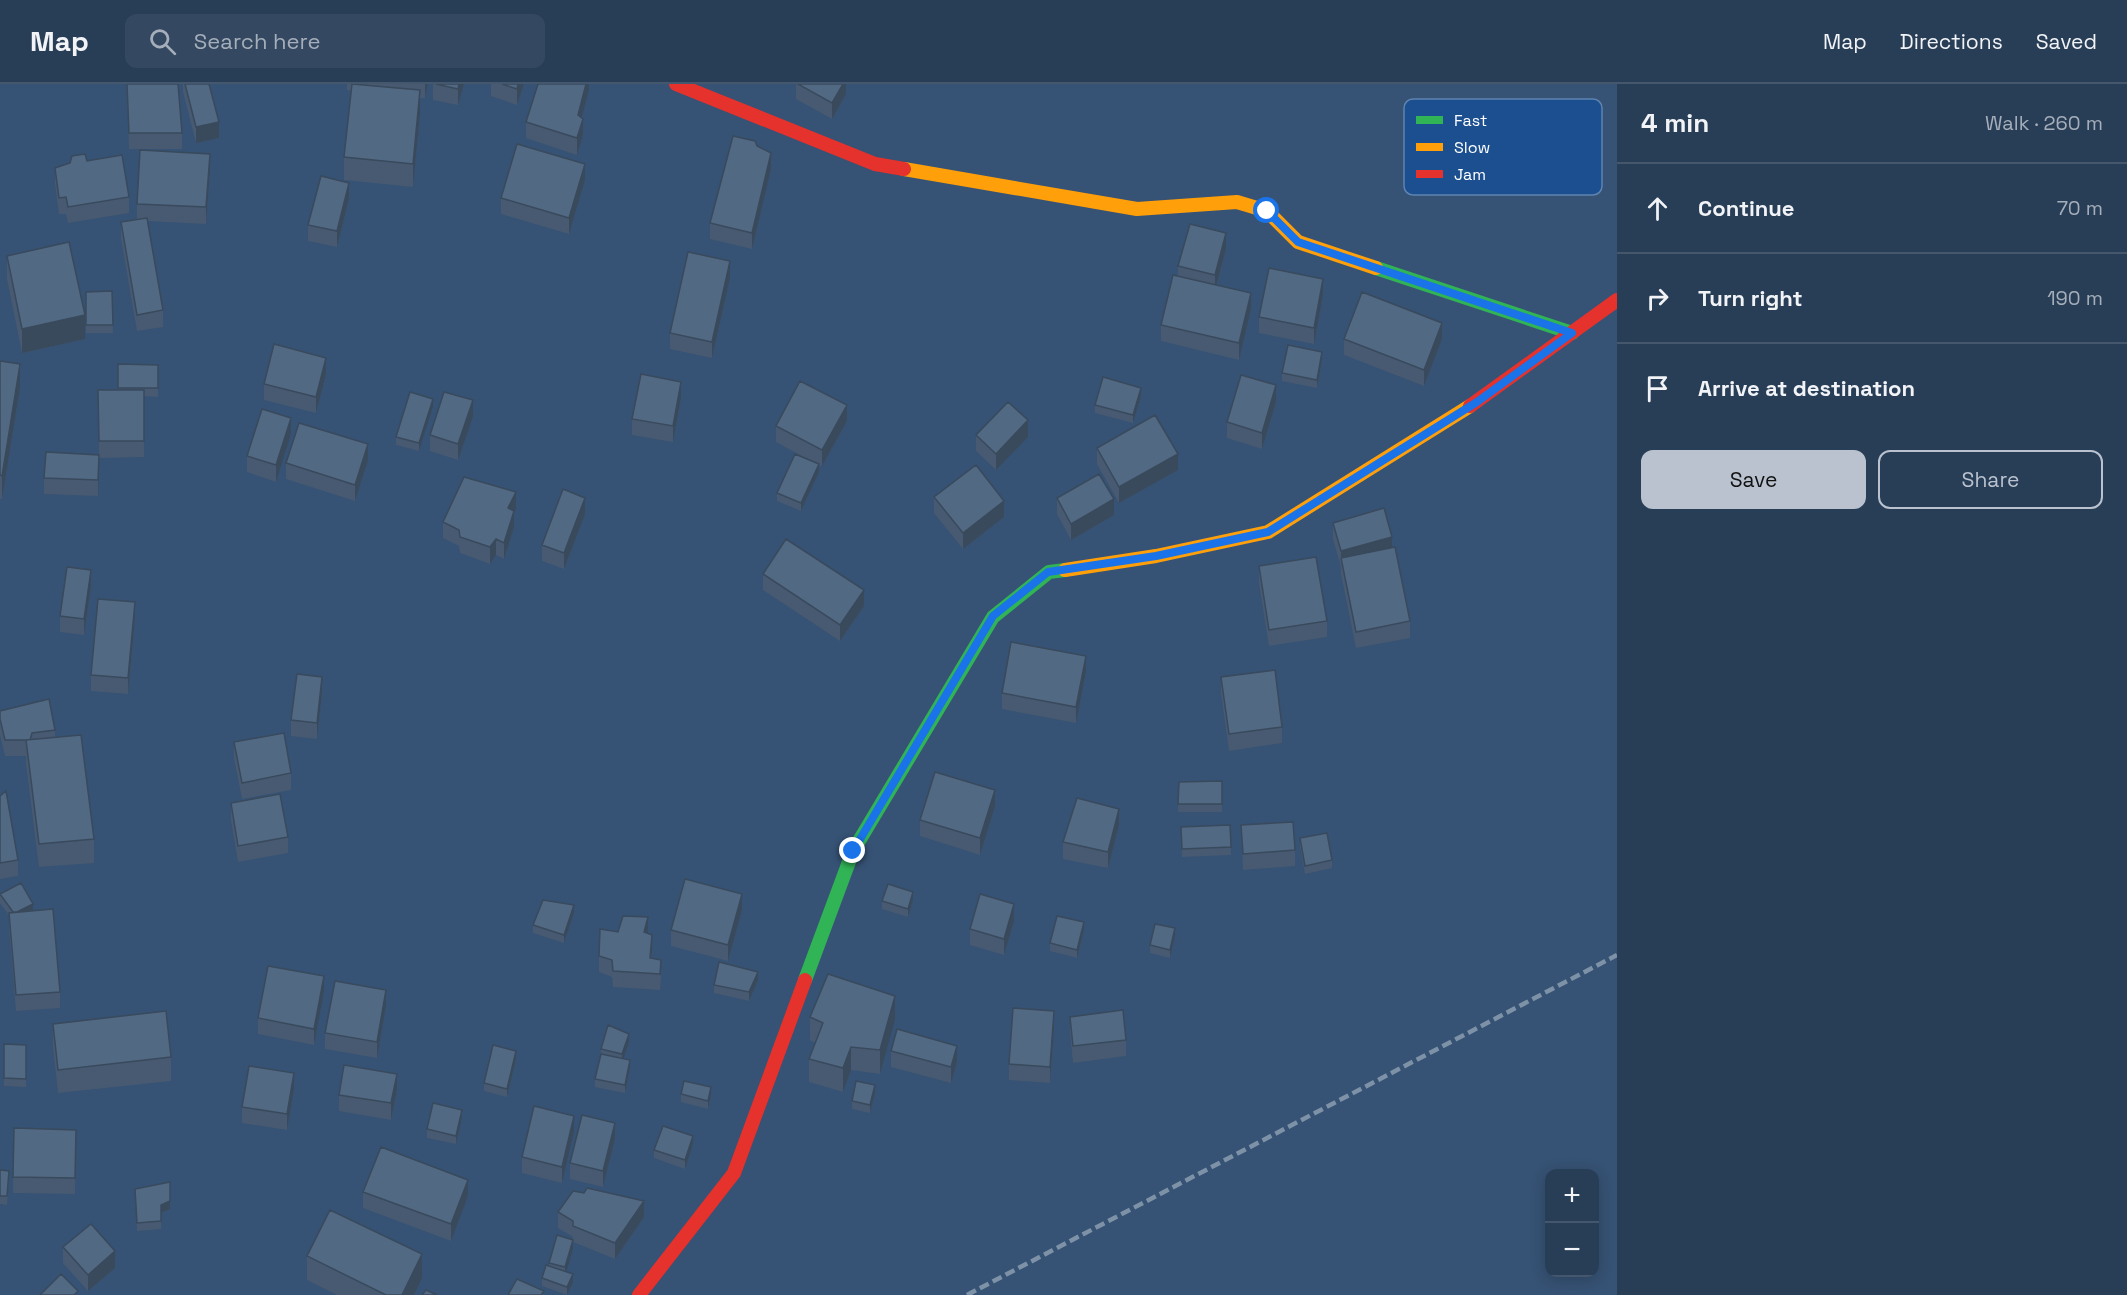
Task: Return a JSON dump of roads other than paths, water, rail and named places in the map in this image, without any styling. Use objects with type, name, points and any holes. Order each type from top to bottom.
[{"type":"street","points":[[676,84],[875,164],[1111,207],[1137,209],[1237,202],[1267,211],[1298,242],[1572,333]]},
{"type":"street","points":[[639,1295],[734,1173],[853,851],[993,616],[1048,572],[1156,556],[1268,532],[1477,402],[1617,300]]},
{"type":"railway","points":[[967,1295],[1617,955]]}]
